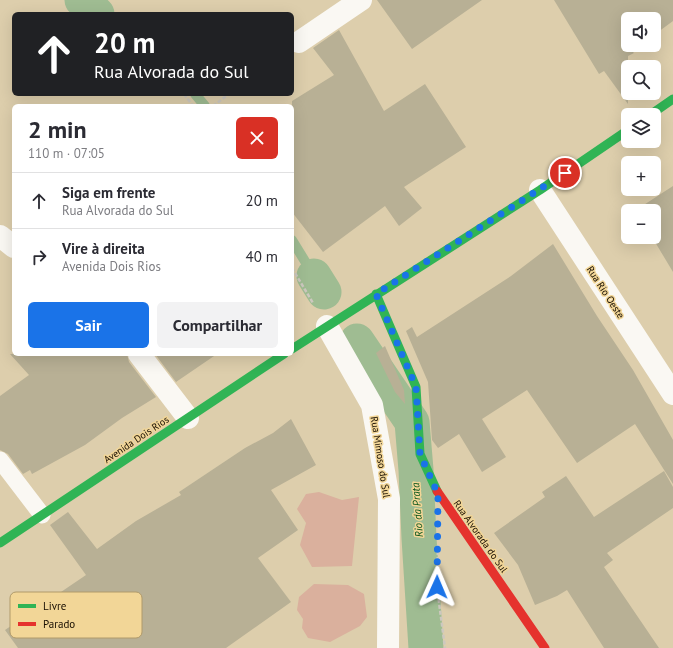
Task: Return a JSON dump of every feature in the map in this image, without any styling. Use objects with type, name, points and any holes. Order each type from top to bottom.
[{"type":"main road","points":[[660,108],[673,99]]},
{"type":"main road","points":[[294,348],[540,190],[621,135]]},
{"type":"main road","name":"Rua Alvorada do Sul","points":[[376,294],[416,387],[420,454],[438,494],[544,648]]},
{"type":"main road","name":"Avenida Dois Rios","points":[[0,543],[281,356]]},
{"type":"street","points":[[299,42],[361,0]]},
{"type":"street","name":"Rua Rio Oeste","points":[[540,190],[673,394]]},
{"type":"street","points":[[0,236],[12,245]]},
{"type":"street","name":"Rua Mimoso do Sul","points":[[327,326],[372,405],[388,499],[388,648]]},
{"type":"street","points":[[141,356],[188,418]]},
{"type":"lane","points":[[0,460],[42,515]]},
{"type":"path","points":[[216,104],[226,96]]},
{"type":"path","points":[[294,271],[327,326]]},
{"type":"path","points":[[438,540],[437,587],[445,648]]},
{"type":"shaded area","points":[[319,492],[342,500],[359,497],[352,566],[312,567],[300,545],[306,523],[297,509],[306,494]]},
{"type":"shaded area","points":[[314,584],[348,585],[364,594],[367,617],[360,626],[330,642],[308,638],[302,628],[303,619],[297,610],[299,597]]},
{"type":"building","points":[[377,0],[482,0],[412,49]]},
{"type":"building","points":[[554,0],[673,0],[673,21],[661,30],[661,12],[621,12],[621,52],[634,53],[628,56],[628,60],[621,60],[621,94],[604,71],[599,74]]},
{"type":"building","points":[[339,30],[384,111],[425,84],[466,147],[404,187],[422,208],[399,226],[385,206],[323,252],[294,215],[294,104],[292,104],[292,101],[334,75],[313,48]]},
{"type":"building","points":[[673,186],[673,272],[656,244],[661,244],[661,204],[645,204],[658,196],[661,196],[661,194]]},
{"type":"building","points":[[553,244],[597,316],[633,370],[673,440],[673,484],[635,424],[577,463],[527,390],[482,419],[506,457],[482,472],[459,434],[438,448],[432,440],[428,382],[406,331],[412,327],[417,337],[511,276]]},
{"type":"building","points":[[385,346],[404,390],[405,404],[395,392],[376,353]]},
{"type":"building","points":[[10,354],[12,354],[12,356],[128,356],[129,362],[156,397],[122,418],[85,445],[32,474],[30,470],[23,474],[8,454],[0,450],[0,396],[29,375]]},
{"type":"building","points":[[156,356],[214,356],[176,382]]},
{"type":"building","points":[[291,419],[316,465],[271,490],[298,530],[258,558],[291,602],[226,648],[18,648],[11,638],[142,638],[142,592],[61,592],[86,575],[50,525],[68,512],[97,549],[136,521],[181,495],[179,492],[245,448],[273,433]]},
{"type":"building","points":[[664,471],[673,487],[673,508],[607,553],[613,560],[604,567],[659,648],[604,648],[567,590],[535,605],[518,565],[494,533],[545,497],[542,492],[566,476],[594,517]]},
{"type":"building","points":[[10,627],[10,637],[5,630]]},
{"type":"waterway","name":"Rio da Prata","points":[[82,0],[95,12]]},
{"type":"waterway","name":"Rio da Prata","points":[[197,96],[203,104]]},
{"type":"waterway","name":"Rio da Prata","points":[[294,243],[314,276]]},
{"type":"waterway","name":"Rio da Prata","points":[[314,276],[324,292]]},
{"type":"waterway","name":"Rio da Prata","points":[[357,341],[412,422],[426,648]]},
{"type":"traffic: fast","points":[[660,108],[673,99]]},
{"type":"traffic: fast","points":[[294,348],[540,190],[621,135]]},
{"type":"traffic: fast","points":[[376,294],[416,387],[420,454],[437,491]]},
{"type":"traffic: fast","points":[[0,543],[281,356]]},
{"type":"traffic: jam","points":[[437,491],[545,648]]},
{"type":"route","points":[[437,587],[438,494],[420,454],[416,387],[376,294],[502,215],[565,173]]}]
